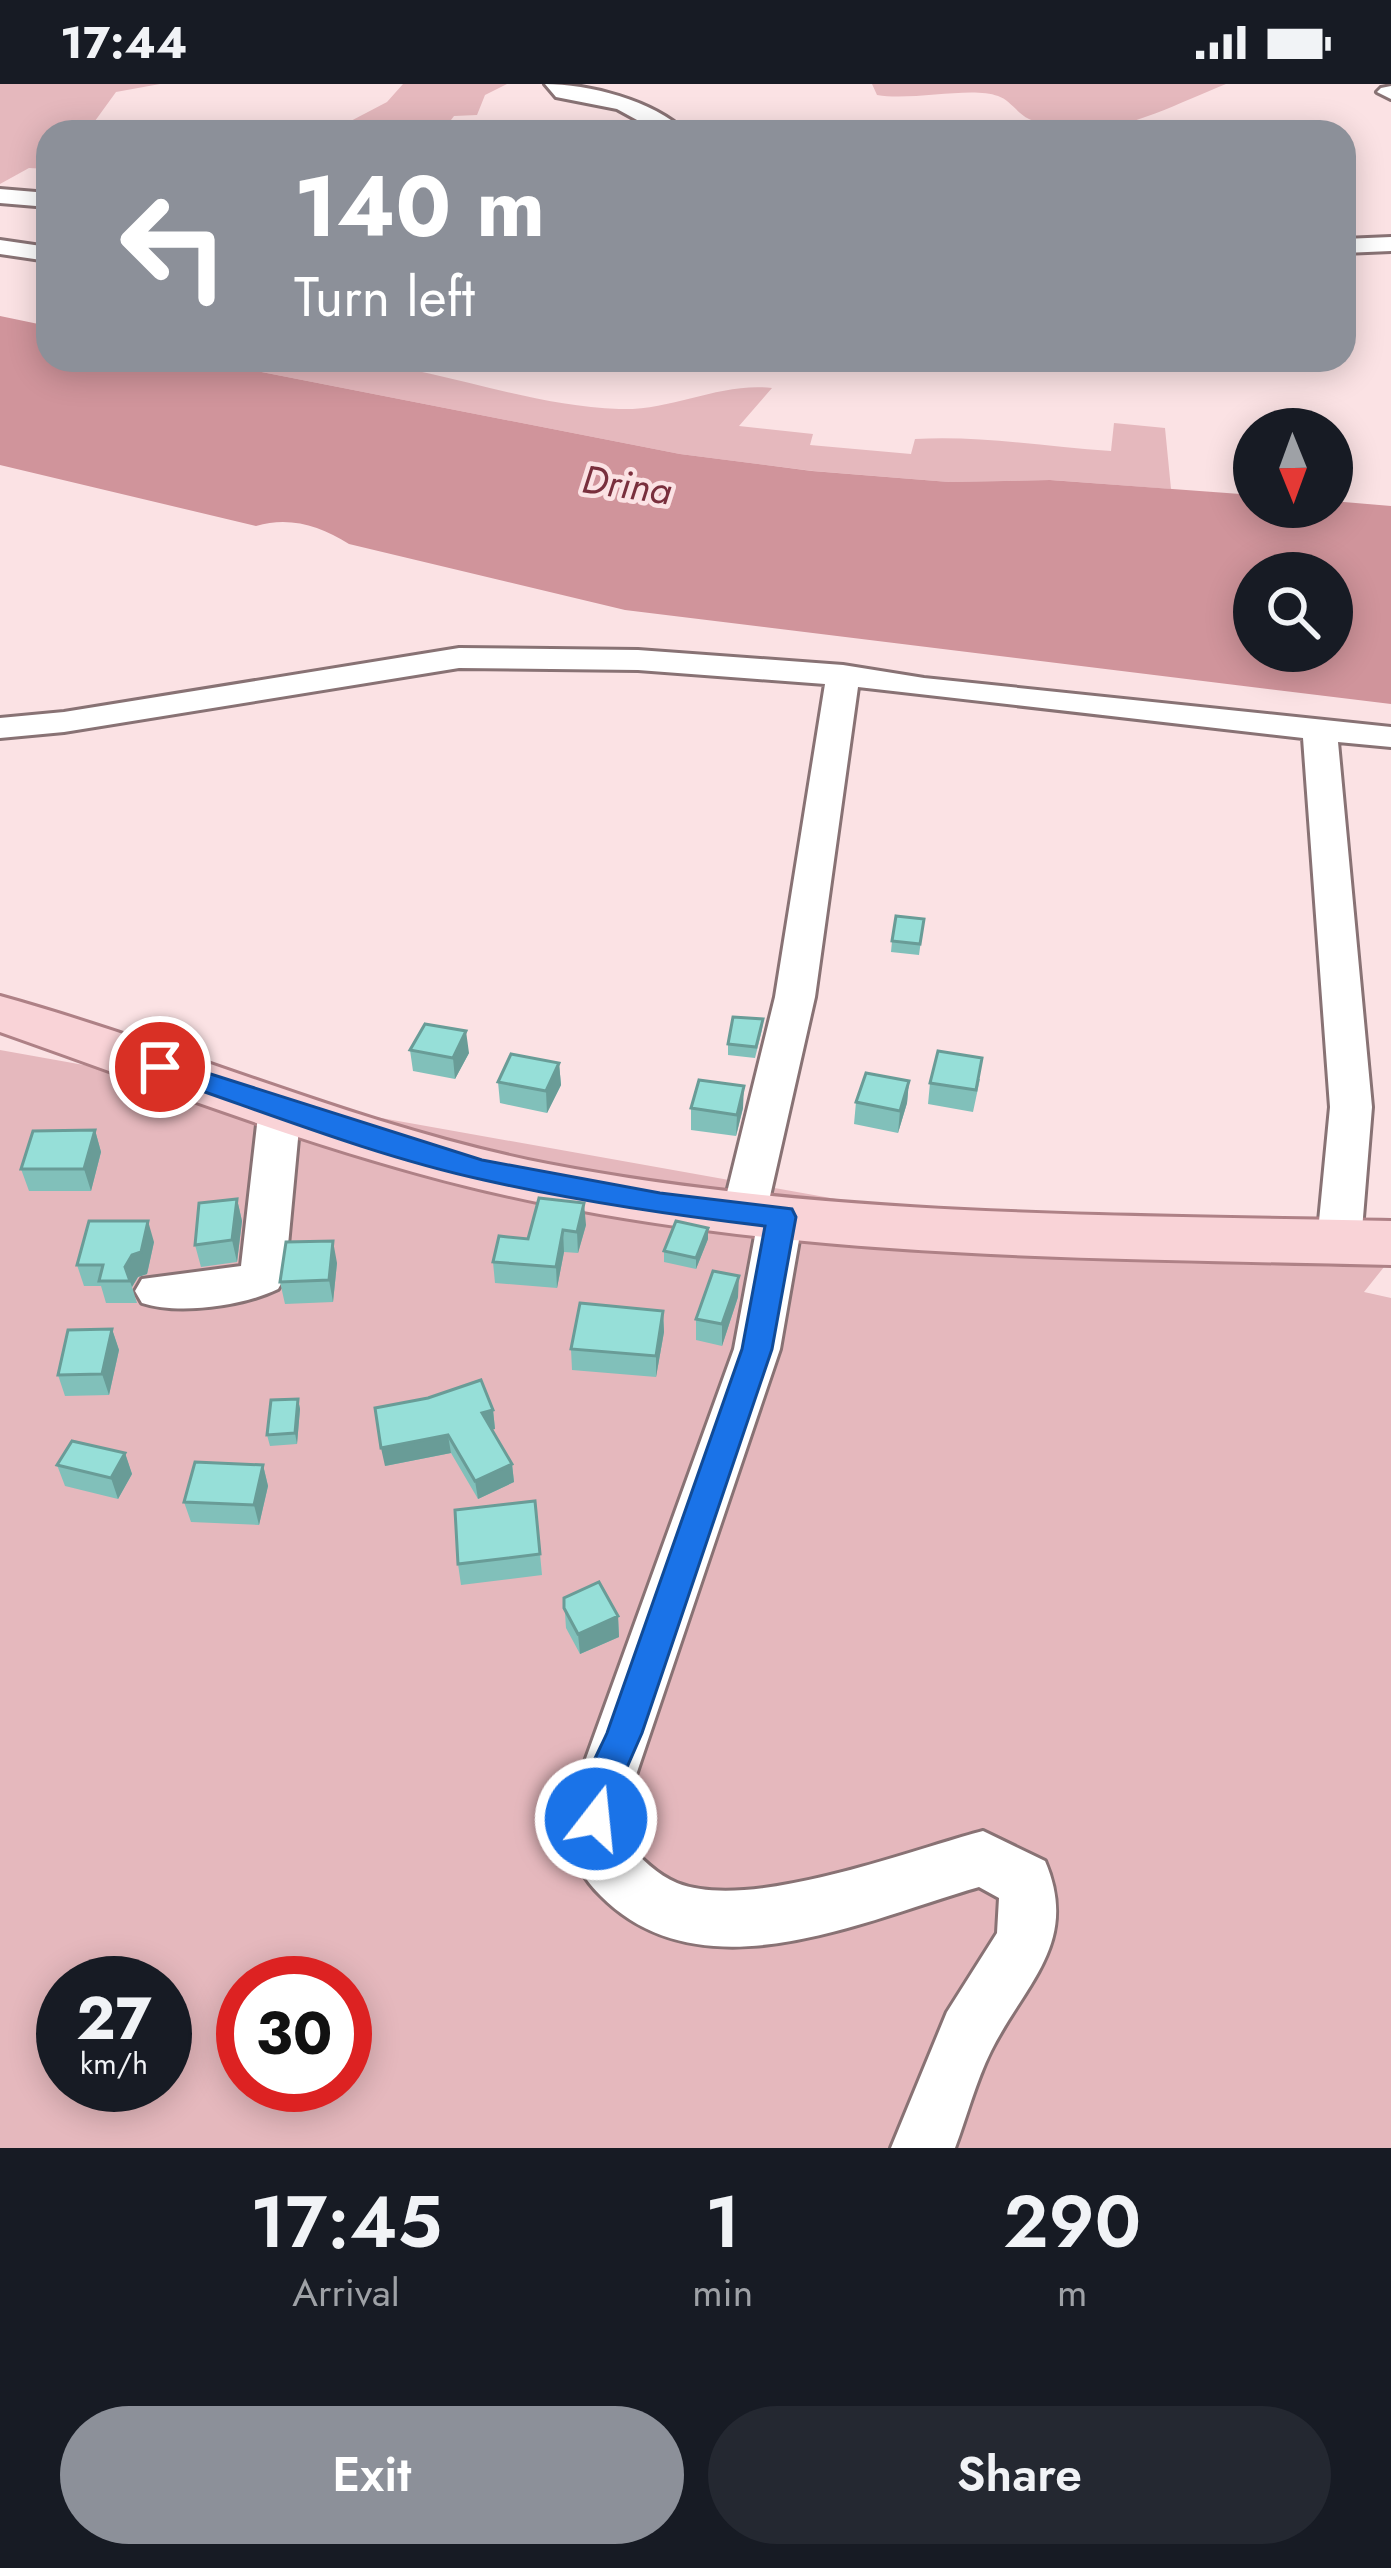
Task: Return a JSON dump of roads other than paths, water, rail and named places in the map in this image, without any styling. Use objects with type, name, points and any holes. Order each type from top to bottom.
[{"type":"main road","points":[[0,1013],[482,1170],[621,1197],[763,1215],[1097,1236],[1365,1242]]},
{"type":"street","points":[[555,84],[563,93],[623,104],[653,120]]},
{"type":"street","points":[[0,196],[36,199]]},
{"type":"street","points":[[1356,245],[1391,244]]},
{"type":"street","points":[[0,247],[36,252]]},
{"type":"street","points":[[0,728],[64,722],[459,658],[638,660],[843,676],[1391,737]]},
{"type":"street","points":[[843,676],[763,1215],[757,1349],[624,1733],[603,1781],[596,1819],[599,1854],[655,1904],[681,1914],[741,1919],[885,1888],[983,1858],[1025,1881],[1034,1910],[1025,1943],[969,2030],[923,2148]]},
{"type":"street","points":[[1320,731],[1365,1242]]},
{"type":"street","points":[[158,1291],[262,1277],[280,1107]]},
{"type":"water","name":"Drina","points":[[0,316],[36,324],[36,372],[261,372],[680,454],[812,471],[949,482],[1050,480],[1233,493],[1233,528],[1353,528],[1353,503],[1391,506],[1391,704],[625,610],[349,544],[304,524],[256,526],[0,465]]}]
